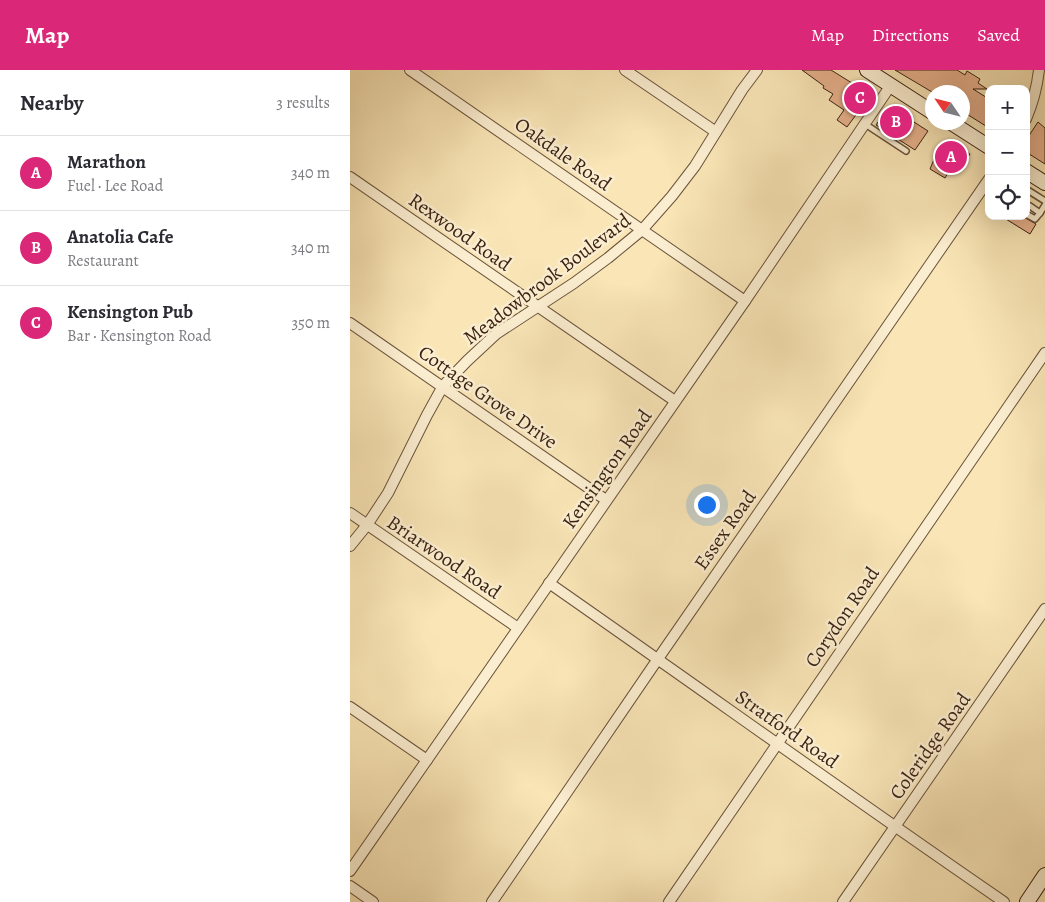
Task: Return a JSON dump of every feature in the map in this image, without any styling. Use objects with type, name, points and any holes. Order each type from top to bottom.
[{"type":"main road","points":[[867,70],[925,107]]},
{"type":"main road","points":[[962,130],[985,144]]},
{"type":"main road","points":[[1030,174],[1045,183]]},
{"type":"main road","points":[[1027,902],[1045,875]]},
{"type":"street","name":"Oakdale Road","points":[[410,70],[745,300]]},
{"type":"street","points":[[625,70],[716,132]]},
{"type":"street","name":"Meadowbrook Boulevard","points":[[350,546],[367,525],[388,493],[443,386],[496,334],[574,283],[642,230],[672,196],[694,166],[742,90],[757,70]]},
{"type":"street","points":[[1030,110],[1038,83],[1038,70]]},
{"type":"street","name":"Kensington Road","points":[[350,871],[745,300],[891,85]]},
{"type":"street","name":"Rexwood Road","points":[[350,178],[674,401]]},
{"type":"street","name":"Essex Road","points":[[492,902],[985,185]]},
{"type":"street","name":"Cottage Grove Drive","points":[[350,323],[606,500]]},
{"type":"street","name":"Corydon Road","points":[[669,902],[1045,353]]},
{"type":"street","name":"Briarwood Road","points":[[350,514],[518,628]]},
{"type":"street","name":"Stratford Road","points":[[549,583],[1004,902]]},
{"type":"street","name":"Coleridge Road","points":[[843,902],[1045,609]]},
{"type":"street","points":[[350,707],[427,760]]},
{"type":"street","points":[[350,886],[373,902]]},
{"type":"lane","points":[[865,124],[906,151]]},
{"type":"lane","points":[[1030,192],[1045,201]]},
{"type":"lane","points":[[1030,216],[1036,219],[1045,205]]},
{"type":"lane","points":[[1030,206],[1040,212]]},
{"type":"building","points":[[802,70],[831,70],[870,96],[847,127],[837,120],[844,110],[829,100],[833,94]]},
{"type":"building","points":[[895,70],[957,70],[965,75],[967,71],[980,79],[978,83],[985,89],[973,89],[985,96],[985,125],[970,116],[970,85],[925,85],[925,88]]},
{"type":"building","points":[[889,106],[928,131],[915,150],[876,125]]},
{"type":"building","points":[[1038,122],[1045,128],[1045,164],[1030,155],[1030,134]]},
{"type":"building","points":[[955,144],[970,154],[960,169],[953,165],[945,178],[930,169],[935,157],[944,162]]},
{"type":"building","points":[[1007,220],[1029,220],[1036,224],[1030,234]]},
{"type":"place","name":"Kensington Pub","points":[[860,98]]},
{"type":"place","name":"Anatolia Cafe","points":[[896,122]]},
{"type":"place","name":"Marathon","points":[[951,157]]}]
